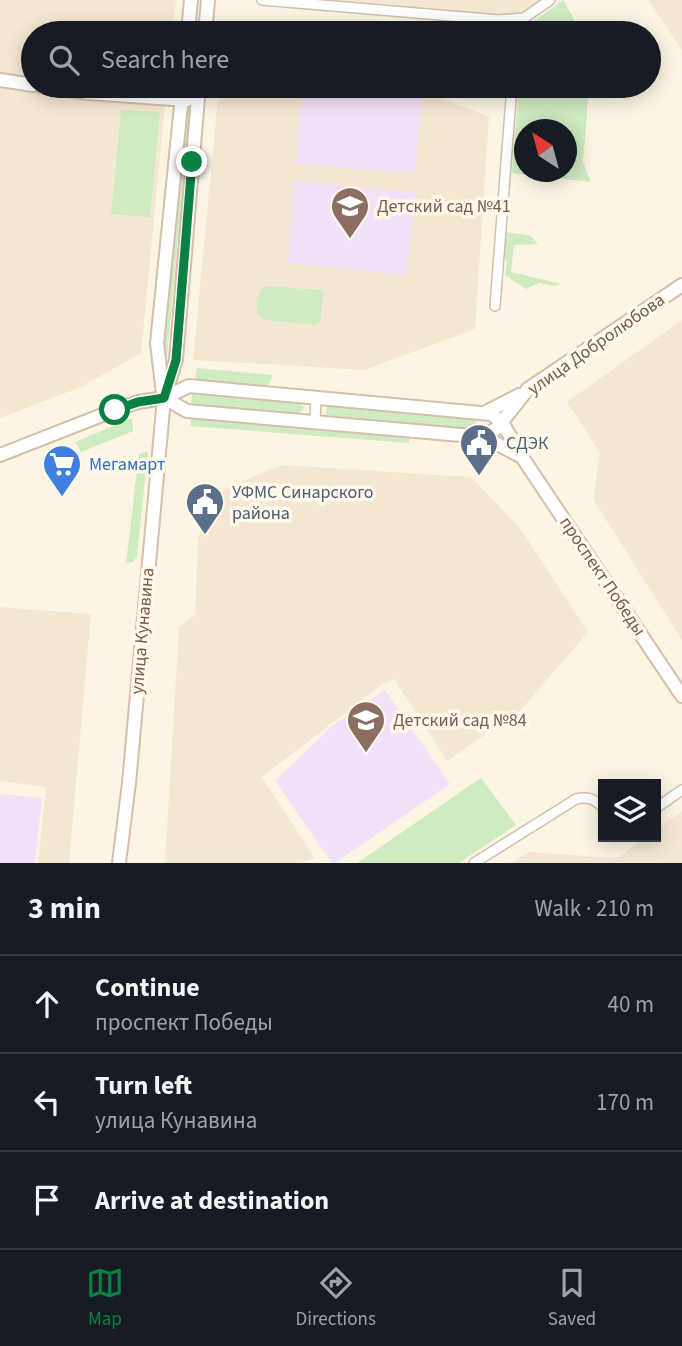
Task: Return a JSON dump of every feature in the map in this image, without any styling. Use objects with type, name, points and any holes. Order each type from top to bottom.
[{"type":"main road","points":[[189,21],[191,0]]},
{"type":"main road","points":[[206,21],[208,0]]},
{"type":"main road","points":[[0,80],[21,83]]},
{"type":"main road","points":[[155,98],[198,101]]},
{"type":"main road","name":"улица Кунавина","points":[[119,863],[129,783],[164,398],[176,360],[198,98]]},
{"type":"main road","name":"улица Кунавина","points":[[164,398],[157,343],[182,100]]},
{"type":"main road","name":"улица Добролюбова","points":[[484,437],[502,422],[528,389],[682,285]]},
{"type":"main road","points":[[0,456],[115,410],[138,402],[164,398],[189,386],[484,413],[491,414],[502,422]]},
{"type":"main road","points":[[484,413],[528,389]]},
{"type":"main road","name":"проспект Победы","points":[[164,398],[187,411],[484,437],[502,444],[522,457]]},
{"type":"main road","name":"проспект Победы","points":[[502,422],[522,457],[682,696]]},
{"type":"street","points":[[262,0],[499,20],[524,18],[550,0]]},
{"type":"street","points":[[495,306],[512,98]]},
{"type":"street","points":[[315,422],[316,397]]},
{"type":"street","points":[[661,805],[682,790]]},
{"type":"street","points":[[474,863],[576,799],[586,797],[598,802]]},
{"type":"shaded area","points":[[0,0],[176,0],[173,21],[21,21],[21,98],[166,98],[141,353],[81,387],[0,418]]},
{"type":"shaded area","points":[[310,0],[544,0],[524,13],[498,16]]},
{"type":"shaded area","points":[[648,0],[682,0],[682,50]]},
{"type":"shaded area","points":[[218,98],[442,98],[489,117],[475,329],[364,370],[193,360]]},
{"type":"shaded area","points":[[301,98],[421,98],[415,173],[296,164]]},
{"type":"shaded area","name":"Детский сад №41","points":[[294,181],[415,193],[407,275],[288,263]]},
{"type":"shaded area","points":[[682,320],[682,640],[593,499],[600,453],[567,402]]},
{"type":"shaded area","points":[[282,465],[471,477],[520,528],[588,632],[520,711],[447,761],[394,679],[384,683],[262,777],[315,858],[300,863],[165,863],[179,627],[195,615],[198,537],[225,488]]},
{"type":"shaded area","points":[[0,607],[91,614],[69,863],[38,863],[46,787],[0,781]]},
{"type":"shaded area","name":"Детский сад №84","points":[[385,690],[450,784],[332,863],[275,781],[331,727]]},
{"type":"shaded area","points":[[0,794],[42,798],[35,863],[0,863]]},
{"type":"shaded area","points":[[682,811],[682,863],[511,863],[529,852],[617,858],[639,842],[661,842],[661,826]]},
{"type":"green space","points":[[563,0],[575,21],[534,21]]},
{"type":"green space","points":[[518,98],[588,98],[583,162],[591,182],[577,180],[577,119],[516,119]]},
{"type":"green space","points":[[188,108],[190,110],[167,356],[163,356],[186,111]]},
{"type":"green space","points":[[121,110],[160,112],[150,217],[111,214]]},
{"type":"green space","points":[[506,232],[531,236],[538,244],[514,245],[511,272],[561,284],[555,286],[539,283],[526,289],[505,275]]},
{"type":"green space","points":[[265,286],[321,290],[323,296],[320,322],[314,325],[264,320],[257,313],[256,299]]},
{"type":"green space","points":[[197,368],[273,375],[265,387],[195,380]]},
{"type":"green space","points":[[192,394],[300,403],[304,408],[299,413],[191,404]]},
{"type":"green space","points":[[327,406],[476,420],[475,429],[326,415]]},
{"type":"green space","points":[[192,416],[410,435],[409,443],[190,426]]},
{"type":"green space","points":[[132,418],[133,431],[81,452],[75,442]]},
{"type":"green space","points":[[148,451],[137,556],[133,562],[126,563],[139,454]]},
{"type":"green space","points":[[481,778],[516,825],[459,863],[357,863]]},
{"type":"place","name":"Детский сад №41","points":[[350,240]]},
{"type":"place","name":"СДЭК","points":[[479,477]]},
{"type":"place","name":"Мегамарт","points":[[62,498]]},
{"type":"place","name":"УФМС Синарского района","points":[[205,536]]},
{"type":"place","name":"Детский сад №84","points":[[366,754]]},
{"type":"route","points":[[115,410],[138,402],[164,398],[176,360],[192,162]]}]
